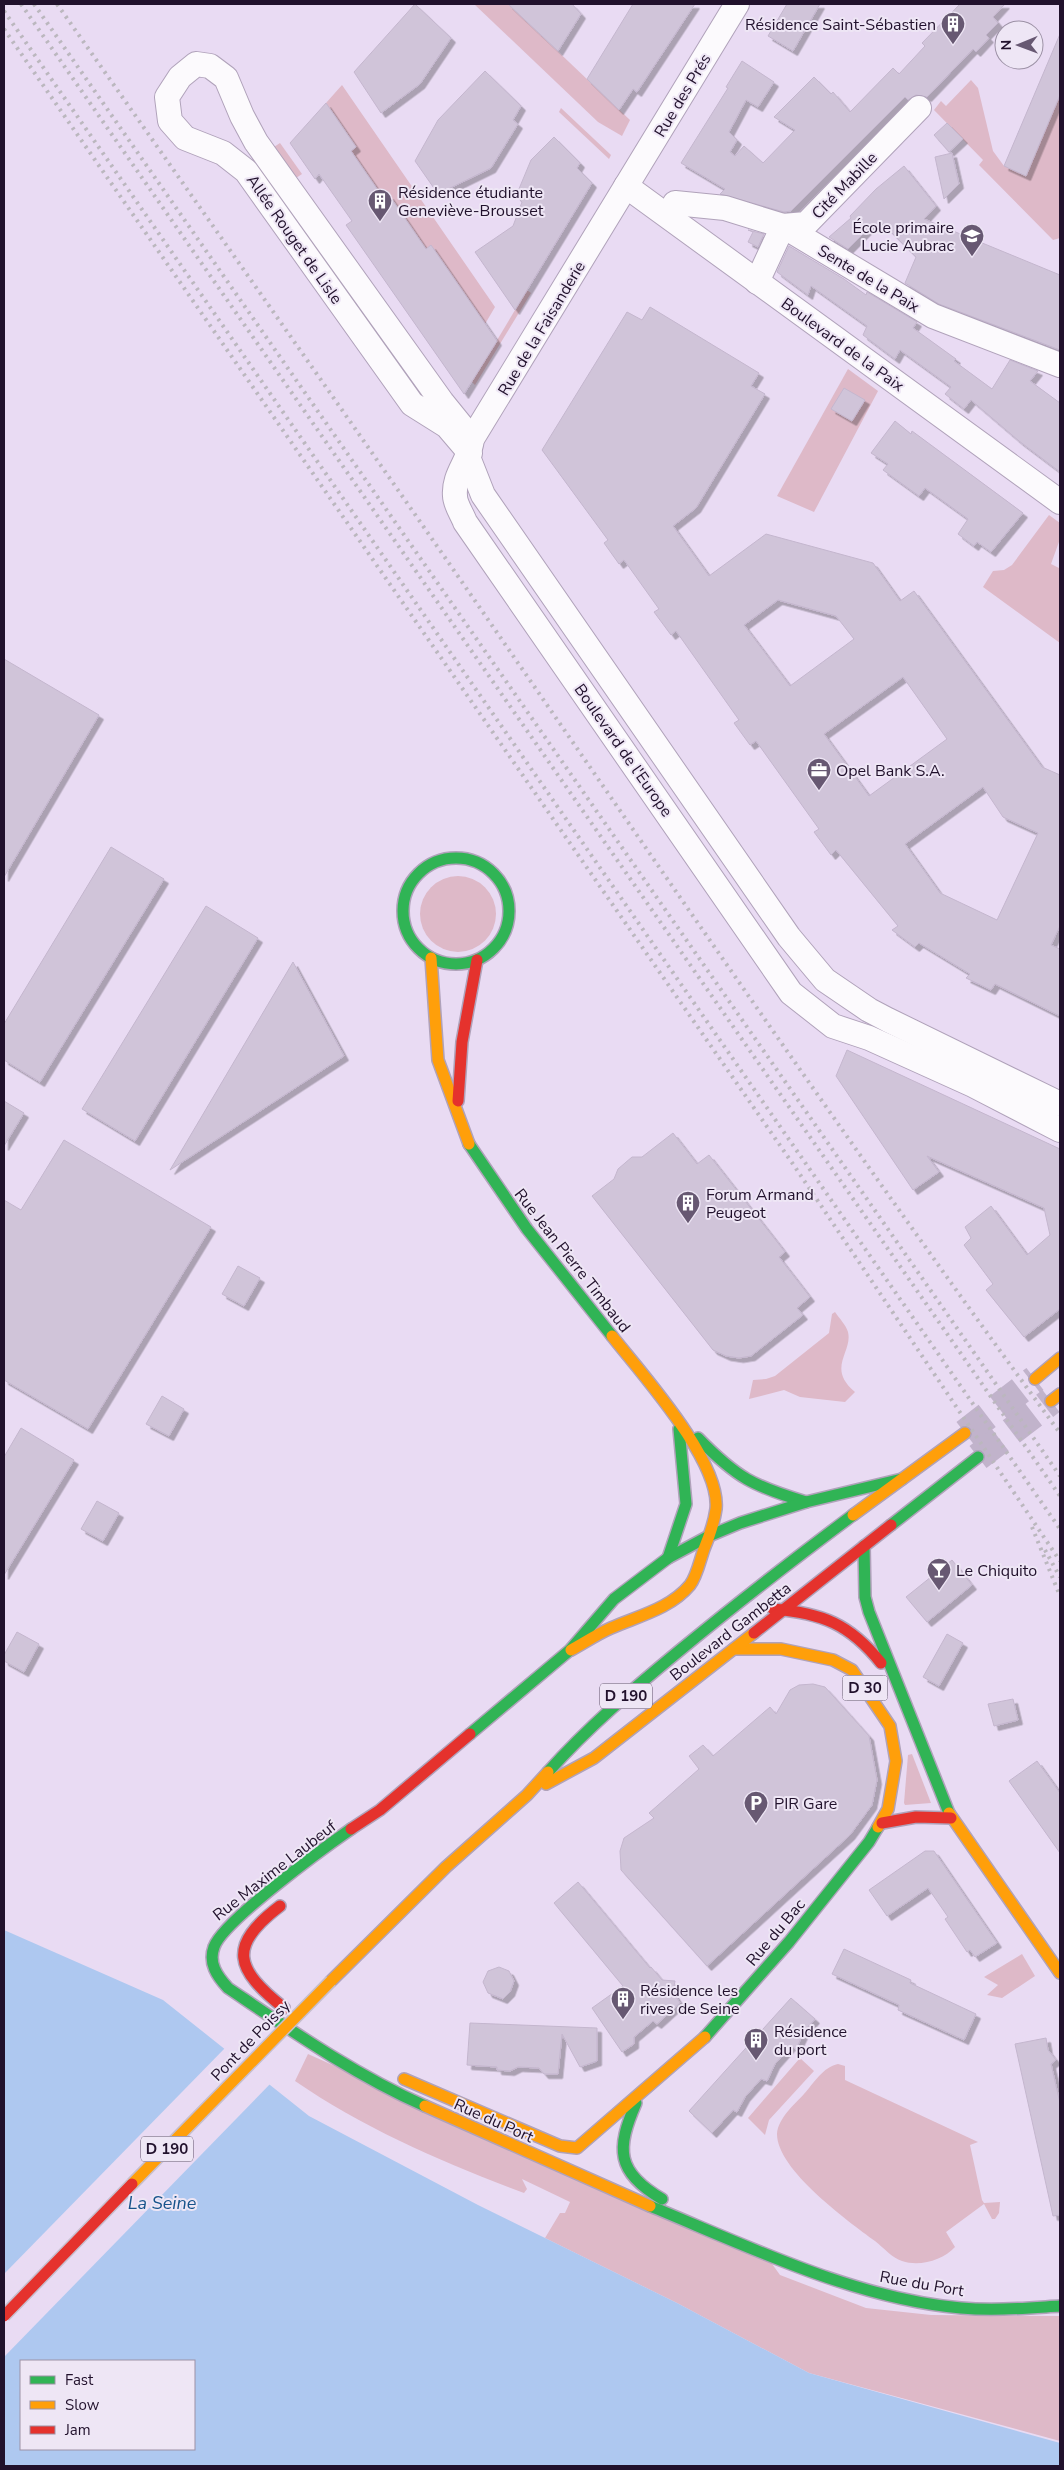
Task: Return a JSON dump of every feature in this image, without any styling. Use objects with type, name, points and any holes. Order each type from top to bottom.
[{"type":"main road","points":[[459,857],[484,865],[495,873],[503,884],[509,906],[507,928],[500,941],[490,952],[477,960],[462,964],[446,963],[431,958],[417,948],[408,934],[403,917],[404,900],[410,884],[420,871],[432,862],[459,857]]},
{"type":"main road","name":"Rue Jean Pierre Timbaud","points":[[431,958],[438,1060],[471,1149],[492,1180],[678,1420],[705,1465],[713,1487],[716,1508],[709,1536],[691,1584],[672,1600],[650,1613],[611,1628],[570,1650]]},
{"type":"main road","name":"Rue Jean Pierre Timbaud","points":[[457,1110],[462,1042],[477,960]]},
{"type":"main road","points":[[1036,1379],[1060,1358]]},
{"type":"main road","points":[[668,1558],[686,1504],[678,1420]]},
{"type":"main road","name":"Rue Jean Pierre Timbaud","points":[[678,1420],[736,1474],[775,1493],[806,1502]]},
{"type":"main road","name":"D 190","points":[[902,1479],[965,1432]]},
{"type":"main road","name":"Boulevard Gambetta","points":[[527,1795],[594,1758],[978,1457]]},
{"type":"main road","points":[[349,1844],[380,1810],[570,1650],[614,1600],[668,1558],[709,1536],[740,1523],[806,1502],[902,1479]]},
{"type":"main road","name":"Boulevard Gambetta","points":[[527,1795],[580,1736],[607,1711],[734,1607],[766,1578],[902,1479]]},
{"type":"main road","name":"D 30","points":[[864,1546],[865,1597],[869,1612],[902,1690],[927,1762],[951,1818],[1060,1973]]},
{"type":"main road","name":"D 30","points":[[734,1607],[782,1609],[828,1618],[860,1637],[902,1690]]},
{"type":"main road","name":"D 30","points":[[734,1650],[781,1649],[833,1660],[852,1670],[890,1726],[896,1761],[891,1796],[882,1823]]},
{"type":"main road","name":"Pont de Poissy","points":[[4,2316],[330,1981],[446,1867],[527,1795]]},
{"type":"main road","name":"Rue Maxime Laubeuf","points":[[215,1970],[212,1952],[219,1934],[328,1845],[380,1810]]},
{"type":"main road","points":[[882,1823],[906,1816],[951,1818]]},
{"type":"main road","name":"Rue du Bac","points":[[291,1896],[253,1929],[248,1938],[244,1954],[245,1966],[249,1976],[268,1995],[328,2043],[353,2058],[469,2105],[568,2149],[577,2148],[709,2034],[789,1942],[870,1842],[882,1823]]},
{"type":"main road","name":"Rue du Port","points":[[215,1970],[222,1982],[250,2002],[322,2051],[390,2091],[650,2206],[813,2274],[916,2301],[960,2308],[1006,2310],[1060,2306]]},
{"type":"main road","name":"Rue du Port","points":[[640,2095],[622,2137],[623,2157],[634,2181],[643,2190],[782,2260]]},
{"type":"street","name":"Rue des Prés","points":[[626,186],[736,4]]},
{"type":"street","name":"Allée Rouget de Lisle","points":[[196,64],[210,66],[226,78],[242,116],[256,142],[442,402],[471,456],[447,426],[412,404],[246,171],[223,153],[185,138],[170,121],[167,97],[180,76],[196,64]]},
{"type":"street","name":"Cité Mabille","points":[[784,226],[806,224],[919,108]]},
{"type":"street","name":"Boulevard de la Paix","points":[[626,186],[1060,502]]},
{"type":"street","name":"Rue de la Faisanderie","points":[[471,456],[626,186]]},
{"type":"street","name":"Sente de la Paix","points":[[676,203],[725,208],[784,226],[933,316],[1060,365]]},
{"type":"street","points":[[757,282],[784,226]]},
{"type":"street","name":"Boulevard de l'Europe","points":[[471,456],[483,495],[789,937],[825,980],[878,1015],[1060,1104]]},
{"type":"street","name":"Boulevard de l'Europe","points":[[471,456],[457,476],[454,497],[465,522],[792,993],[833,1026],[869,1038],[973,1085],[1060,1130]]},
{"type":"street","points":[[833,1026],[847,1017],[878,1015],[883,1033],[869,1038]]},
{"type":"street","name":"Boulevard de l'Europe","points":[[973,1085],[981,1080],[1007,1079]]},
{"type":"shaded area","points":[[474,4],[508,4],[630,120],[622,136],[598,122]]},
{"type":"shaded area","points":[[971,80],[978,88],[993,151],[1004,166],[1026,175],[1060,95],[1060,238],[1053,240],[979,165],[983,160],[934,110],[941,101],[946,106]]},
{"type":"shaded area","points":[[342,85],[495,307],[485,324],[431,246],[426,249],[389,195],[384,199],[351,151],[356,147],[326,103]]},
{"type":"shaded area","points":[[561,108],[611,155],[609,159],[559,112]]},
{"type":"shaded area","points":[[280,143],[302,174],[293,180],[271,149]]},
{"type":"shaded area","points":[[527,290],[531,293],[475,385],[472,382]]},
{"type":"shaded area","points":[[848,369],[878,391],[814,512],[777,496]]},
{"type":"shaded area","points":[[1049,515],[1060,523],[1060,539],[1051,564],[1059,568],[1060,565],[1060,643],[983,587],[993,571],[1004,570],[1012,565]]},
{"type":"shaded area","points":[[458,876],[472,879],[485,887],[493,900],[496,914],[493,928],[485,941],[472,949],[458,952],[444,949],[431,941],[423,928],[420,914],[423,900],[431,887],[444,879]]},
{"type":"shaded area","points":[[835,1312],[844,1324],[849,1339],[842,1360],[842,1375],[855,1392],[845,1402],[800,1397],[784,1390],[749,1399],[753,1380],[775,1376],[829,1333],[832,1314]]},
{"type":"shaded area","points":[[912,1754],[931,1803],[905,1805],[904,1803],[908,1755]]},
{"type":"shaded area","points":[[1022,1954],[1035,1976],[1002,1998],[987,1995],[998,1985],[984,1977]]},
{"type":"shaded area","points":[[308,2054],[770,2261],[780,2275],[866,2308],[931,2315],[1060,2316],[1060,2441],[809,2373],[677,2303],[545,2238],[560,2213],[565,2213],[570,2202],[522,2179],[527,2189],[524,2193],[494,2182],[406,2144],[349,2115],[295,2081]]},
{"type":"shaded area","points":[[800,2058],[814,2071],[769,2120],[765,2135],[748,2118]]},
{"type":"shaded area","points":[[838,2064],[845,2066],[845,2080],[978,2142],[970,2145],[982,2200],[984,2203],[1000,2202],[999,2213],[995,2219],[992,2219],[984,2204],[946,2232],[955,2247],[950,2252],[938,2259],[924,2263],[909,2263],[898,2260],[891,2255],[816,2194],[789,2163],[780,2148],[777,2134],[778,2128],[780,2122],[815,2080],[828,2068]]},
{"type":"water","name":"La Seine","points":[[4,1930],[163,2000],[309,2116],[478,2205],[677,2303],[809,2373],[1060,2443],[1060,2466],[4,2466]]},
{"type":"pier","points":[[226,2047],[271,2083],[4,2357],[4,2274]]},
{"type":"building","points":[[415,4],[451,38],[420,84],[381,113],[354,72]]},
{"type":"building","points":[[508,4],[572,4],[581,14],[558,51]]},
{"type":"building","points":[[633,4],[695,4],[637,92],[633,89],[619,110],[587,79]]},
{"type":"building","points":[[787,4],[820,4],[793,51],[768,36]]},
{"type":"building","points":[[960,4],[1005,4],[993,17],[996,20],[994,27],[986,35],[989,38],[976,52],[973,49],[927,97],[916,95],[908,100],[905,97],[791,211],[784,212],[720,194],[725,189],[681,163],[728,88],[726,87],[742,61],[774,82],[758,107],[746,100],[729,132],[737,140],[730,152],[735,156],[744,146],[763,163],[795,130],[774,117],[814,77],[831,94],[833,92],[850,112],[893,68],[899,74],[925,46],[922,43]]},
{"type":"building","points":[[1060,34],[1060,95],[1026,176],[1004,166]]},
{"type":"building","points":[[485,71],[521,106],[513,120],[518,124],[491,168],[438,194],[415,161],[438,120]]},
{"type":"building","name":"Résidence étudiante Geneviève-Brousset","points":[[326,103],[356,147],[351,151],[384,199],[389,195],[426,249],[431,245],[497,341],[464,394],[346,225],[352,221],[319,174],[315,179],[290,143]]},
{"type":"building","points":[[947,123],[963,139],[949,152],[934,135]]},
{"type":"building","points":[[554,137],[580,163],[577,168],[592,183],[515,310],[475,252],[513,226],[522,202],[516,196],[531,160]]},
{"type":"building","points":[[952,153],[959,184],[944,199],[935,157]]},
{"type":"building","points":[[904,166],[936,206],[924,219],[1060,275],[1060,350],[939,304],[905,283],[916,257],[881,222],[868,229],[848,249],[829,237],[851,218],[850,216],[876,189]]},
{"type":"building","points":[[748,230],[764,234],[758,247],[748,242],[753,232]]},
{"type":"building","points":[[789,246],[844,279],[866,295],[867,292],[917,322],[913,328],[956,359],[954,361],[992,389],[1010,360],[1038,371],[1030,381],[1060,403],[1060,472],[1019,441],[971,400],[964,409],[945,394],[951,387],[900,350],[895,359],[863,335],[867,326],[811,286],[808,295],[777,272]]},
{"type":"building","points":[[650,307],[759,373],[751,386],[765,394],[696,508],[673,526],[709,576],[766,534],[873,563],[900,601],[914,591],[1042,767],[1060,775],[1060,926],[1051,945],[1060,949],[1060,1016],[995,984],[991,990],[966,978],[970,974],[919,943],[915,947],[892,930],[898,926],[836,850],[831,855],[814,832],[819,829],[756,741],[750,745],[734,723],[739,720],[676,631],[671,635],[654,612],[659,609],[624,560],[619,564],[604,543],[608,540],[542,450],[627,312],[642,320]],"holes":[[[778,600],[836,616],[854,639],[790,686],[744,625]],[[903,677],[947,739],[869,796],[824,734]],[[983,787],[1003,817],[1038,833],[997,920],[940,893],[905,844]]]},
{"type":"building","points":[[844,388],[865,400],[852,421],[831,409]]},
{"type":"building","points":[[895,421],[911,434],[912,431],[1023,513],[991,552],[977,542],[974,546],[958,534],[968,519],[925,488],[919,496],[883,470],[888,464],[871,453]]},
{"type":"building","points":[[4,659],[99,715],[4,877]]},
{"type":"building","points":[[111,847],[164,879],[40,1082],[4,1060],[4,1024]]},
{"type":"building","points":[[206,906],[258,938],[135,1141],[82,1109]]},
{"type":"building","points":[[293,962],[344,1056],[170,1170]]},
{"type":"building","points":[[847,1050],[1060,1149],[1060,1309],[1024,1337],[986,1290],[993,1284],[964,1245],[971,1238],[965,1227],[991,1206],[1027,1255],[1050,1235],[1044,1208],[927,1156],[939,1172],[913,1190],[836,1076]]},
{"type":"building","points":[[4,1101],[24,1113],[4,1146]]},
{"type":"building","name":"Forum Armand Peugeot","points":[[673,1133],[697,1164],[709,1155],[785,1252],[779,1257],[810,1297],[797,1308],[803,1315],[751,1356],[739,1358],[726,1356],[713,1350],[592,1196],[614,1179],[618,1169],[632,1157],[642,1157]]},
{"type":"building","points":[[64,1140],[211,1227],[88,1429],[4,1380],[4,1200],[21,1210]]},
{"type":"building","points":[[238,1266],[260,1278],[244,1306],[222,1294]]},
{"type":"building","points":[[162,1396],[184,1409],[169,1436],[146,1424]]},
{"type":"building","points":[[21,1428],[74,1460],[4,1575],[4,1457]]},
{"type":"building","points":[[97,1501],[119,1513],[103,1541],[81,1529]]},
{"type":"building","name":"Le Chiquito","points":[[952,1560],[972,1585],[927,1622],[906,1597]]},
{"type":"building","points":[[17,1632],[39,1644],[24,1672],[4,1661],[4,1655]]},
{"type":"building","points":[[947,1634],[963,1643],[939,1686],[923,1677]]},
{"type":"building","name":"PIR Gare","points":[[813,1684],[825,1687],[869,1736],[877,1780],[872,1805],[850,1835],[707,1966],[621,1870],[620,1851],[624,1838],[654,1818],[649,1813],[699,1769],[689,1756],[703,1745],[713,1756],[770,1707],[776,1714],[790,1690],[799,1685]]},
{"type":"building","points":[[1013,1699],[1018,1720],[994,1726],[988,1704]]},
{"type":"building","points":[[1037,1761],[1060,1793],[1060,1853],[1009,1781]]},
{"type":"building","points":[[925,1851],[934,1851],[997,1943],[975,1957],[970,1950],[967,1952],[945,1919],[948,1917],[928,1888],[887,1916],[869,1890]]},
{"type":"building","points":[[578,1882],[650,1968],[662,1980],[675,1981],[673,1992],[680,2003],[657,2024],[653,2021],[634,2037],[634,2044],[622,2052],[592,2008],[623,1986],[554,1903]]},
{"type":"building","points":[[844,1949],[911,1980],[910,1983],[976,2014],[964,2040],[898,2010],[899,2005],[832,1974]]},
{"type":"building","points":[[499,1967],[509,1971],[514,1981],[510,1992],[503,1999],[488,1993],[483,1982],[488,1971]]},
{"type":"building","name":"Résidence du port","points":[[791,1998],[815,2019],[805,2030],[796,2049],[791,2046],[775,2064],[767,2081],[761,2079],[745,2097],[737,2112],[733,2110],[712,2133],[689,2111]]},
{"type":"building","points":[[470,2023],[597,2028],[597,2061],[580,2067],[562,2034],[558,2074],[544,2074],[539,2068],[518,2067],[510,2071],[497,2070],[497,2067],[467,2065]]},
{"type":"building","points":[[1046,2038],[1048,2050],[1056,2060],[1051,2064],[1060,2103],[1060,2215],[1053,2216],[1015,2044]]},
{"type":"tunnel","points":[[965,1433],[1035,1379]]},
{"type":"tunnel","points":[[978,1457],[1051,1401]]},
{"type":"railway","points":[[21,4],[1060,1496]]},
{"type":"railway","points":[[34,4],[1060,1476]]},
{"type":"railway","points":[[57,4],[375,457],[839,1126],[1060,1433]]},
{"type":"railway","points":[[4,11],[1060,1529]]},
{"type":"railway","points":[[4,29],[795,1167],[1060,1561]]},
{"type":"railway","points":[[1032,1527],[1060,1596]]},
{"type":"railway","points":[[1045,1550],[1060,1577]]},
{"type":"traffic: fast","points":[[456,858],[476,862],[494,873],[505,891],[509,911],[505,931],[494,949],[476,960],[456,964],[436,960],[418,949],[407,931],[403,911],[407,891],[418,873],[436,862],[456,858]]},
{"type":"traffic: fast","points":[[469,1144],[527,1229],[612,1336]]},
{"type":"traffic: fast","points":[[668,1558],[686,1504],[679,1429]]},
{"type":"traffic: fast","points":[[698,1438],[735,1472],[772,1491],[806,1502]]},
{"type":"traffic: fast","points":[[891,1525],[978,1457]]},
{"type":"traffic: fast","points":[[470,1734],[570,1650],[614,1599],[668,1558],[709,1536],[740,1523],[806,1502],[902,1479]]},
{"type":"traffic: fast","points":[[548,1772],[611,1709],[700,1633],[853,1515]]},
{"type":"traffic: fast","points":[[864,1546],[865,1597],[869,1612],[949,1813]]},
{"type":"traffic: fast","points":[[705,2037],[789,1942],[869,1842],[878,1827]]},
{"type":"traffic: fast","points":[[351,1829],[276,1885],[236,1920],[221,1935],[214,1947],[212,1953],[213,1964],[220,1979],[228,1988],[324,2052],[374,2081],[425,2106]]},
{"type":"traffic: fast","points":[[636,2103],[625,2134],[624,2158],[628,2169],[636,2179],[662,2199]]},
{"type":"traffic: fast","points":[[650,2206],[802,2269],[882,2294],[921,2303],[973,2309],[1060,2306]]},
{"type":"traffic: slow","points":[[431,958],[438,1060],[469,1144]]},
{"type":"traffic: slow","points":[[571,1650],[606,1630],[663,1606],[682,1593],[690,1585],[696,1573],[716,1509],[714,1489],[706,1467],[693,1443],[659,1394],[612,1336]]},
{"type":"traffic: slow","points":[[1035,1379],[1060,1358]]},
{"type":"traffic: slow","points":[[1051,1401],[1060,1394]]},
{"type":"traffic: slow","points":[[853,1515],[965,1433]]},
{"type":"traffic: slow","points":[[546,1784],[594,1758],[754,1633]]},
{"type":"traffic: slow","points":[[734,1649],[781,1649],[833,1660],[852,1670],[890,1726],[896,1761],[888,1809],[878,1827]]},
{"type":"traffic: slow","points":[[331,1981],[446,1867],[527,1795],[548,1772]]},
{"type":"traffic: slow","points":[[949,1813],[1060,1973]]},
{"type":"traffic: slow","points":[[132,2184],[331,1981]]},
{"type":"traffic: slow","points":[[404,2079],[560,2146],[577,2148],[705,2037]]},
{"type":"traffic: slow","points":[[425,2106],[650,2206]]},
{"type":"traffic: jam","points":[[458,1101],[462,1042],[477,960]]},
{"type":"traffic: jam","points":[[754,1633],[891,1525]]},
{"type":"traffic: jam","points":[[773,1609],[806,1614],[834,1623],[858,1639],[881,1663]]},
{"type":"traffic: jam","points":[[351,1829],[380,1810],[470,1734]]},
{"type":"traffic: jam","points":[[882,1823],[916,1817],[951,1818]]},
{"type":"traffic: jam","points":[[280,1906],[251,1933],[245,1946],[244,1957],[247,1969],[255,1981],[284,2008]]},
{"type":"traffic: jam","points":[[4,2316],[132,2184]]},
{"type":"place","name":"Résidence Saint-Sébastien","points":[[953,45]]},
{"type":"place","name":"Résidence étudiante Geneviève-Brousset","points":[[380,222]]},
{"type":"place","name":"École primaire Lucie Aubrac","points":[[972,257]]},
{"type":"place","name":"Opel Bank S.A.","points":[[819,791]]},
{"type":"place","name":"Forum Armand Peugeot","points":[[688,1224]]},
{"type":"place","name":"Le Chiquito","points":[[939,1591]]},
{"type":"place","name":"PIR Gare","points":[[756,1824]]},
{"type":"place","name":"Résidence les rives de Seine","points":[[623,2020]]},
{"type":"place","name":"Résidence du port","points":[[756,2061]]}]
